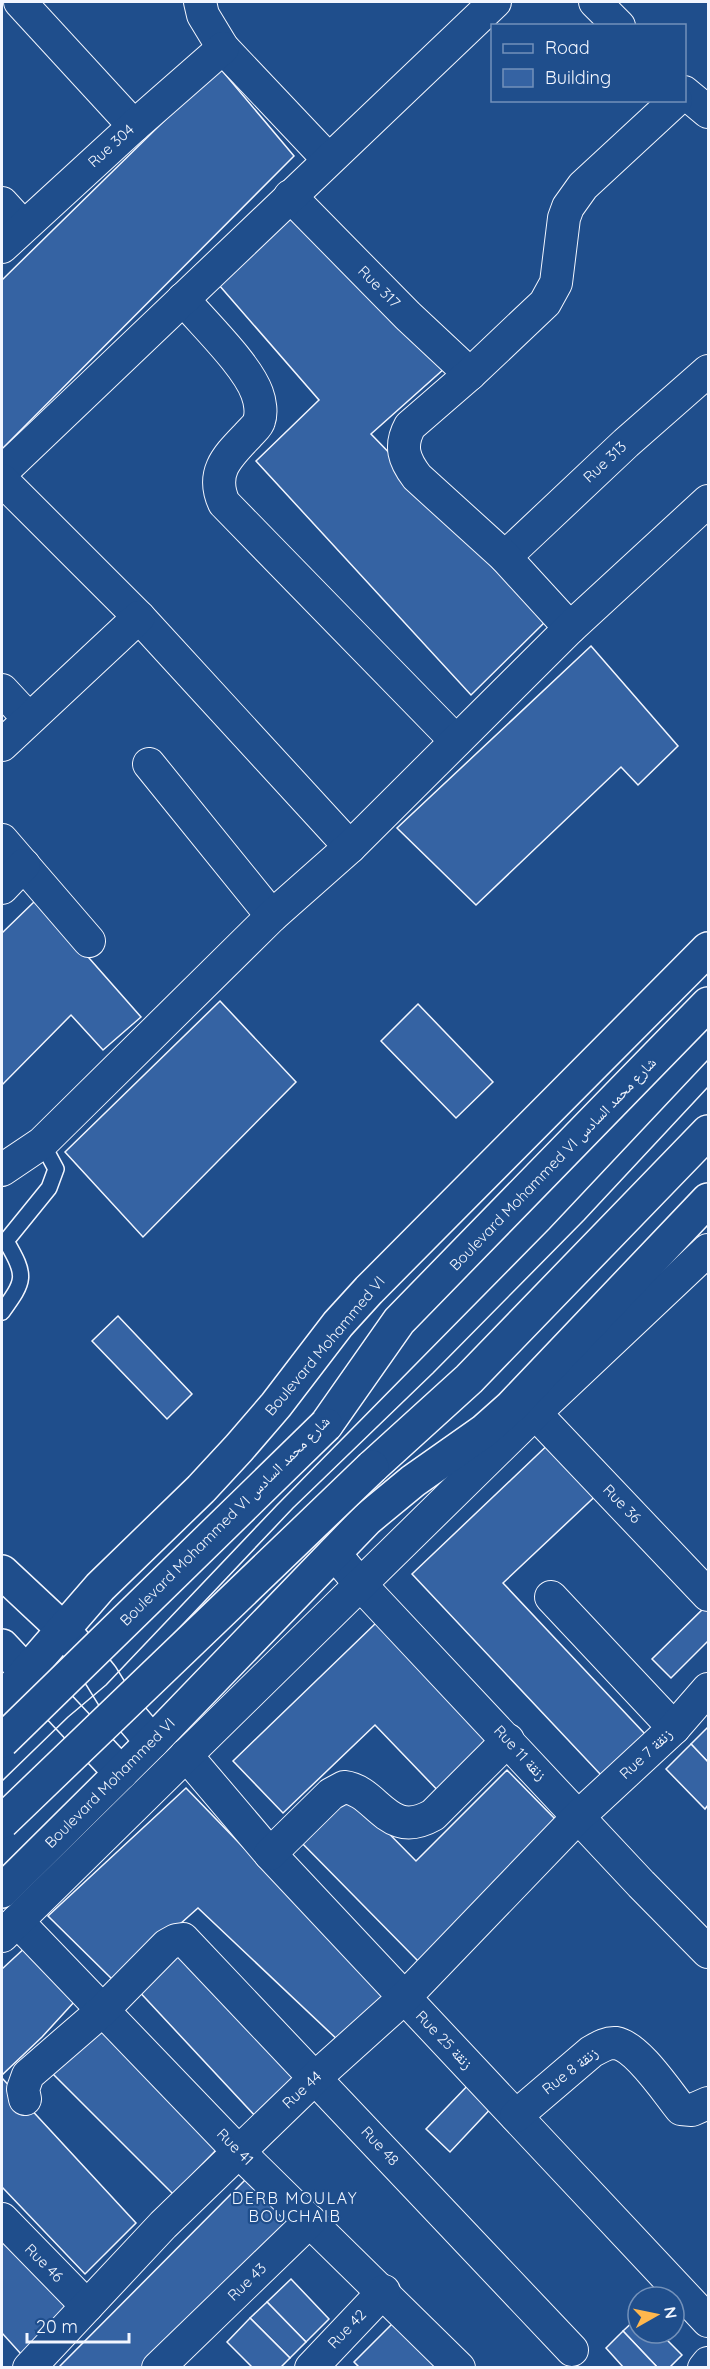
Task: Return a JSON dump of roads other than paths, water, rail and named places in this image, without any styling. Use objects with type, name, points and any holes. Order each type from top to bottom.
[{"type":"main road","name":"Boulevard Mohammed VI","points":[[2,1700],[100,1587],[194,1497],[239,1448],[276,1405],[338,1324],[369,1290],[708,949]]},
{"type":"main road","name":"Boulevard Mohammed VI شارع محمد السادس","points":[[2,1741],[326,1425],[399,1321],[708,1004]]},
{"type":"main road","points":[[2,1822],[364,1475],[469,1378],[708,1132]]},
{"type":"main road","name":"Boulevard Mohammed VI","points":[[2,1891],[152,1742],[367,1519],[394,1496],[460,1450],[511,1407],[708,1200]]},
{"type":"main road","points":[[2,1572],[64,1630],[101,1676],[114,1697],[152,1742]]},
{"type":"main road","points":[[2,1646],[121,1773]]},
{"type":"street","points":[[20,2],[134,126]]},
{"type":"street","points":[[200,2],[203,15],[222,48],[328,159]]},
{"type":"street","points":[[2,472],[495,2]]},
{"type":"street","points":[[595,2],[617,24]]},
{"type":"street","name":"Rue 304","points":[[12,236],[222,48]]},
{"type":"street","points":[[686,93],[708,112]]},
{"type":"street","points":[[570,628],[505,557],[417,477],[405,462],[403,438],[410,426],[470,375],[545,303],[556,283],[564,218],[568,207],[583,186],[674,102]]},
{"type":"street","name":"Rue 317","points":[[290,196],[408,316],[470,375]]},
{"type":"street","points":[[2,203],[12,236]]},
{"type":"street","points":[[183,299],[250,376],[259,402],[259,422],[227,456],[222,467],[218,480],[219,492],[224,502],[456,741]]},
{"type":"street","name":"Rue 313","points":[[505,557],[626,443],[708,371]]},
{"type":"street","points":[[2,480],[139,617],[350,847]]},
{"type":"street","points":[[2,1170],[42,1143],[272,916],[350,847],[570,628],[708,501]]},
{"type":"street","points":[[2,745],[139,617]]},
{"type":"street","points":[[2,690],[29,718]]},
{"type":"street","points":[[149,764],[272,916]]},
{"type":"street","points":[[2,840],[89,941]]},
{"type":"street","points":[[2,888],[24,865]]},
{"type":"street","points":[[9,1928],[535,1413],[708,1250]]},
{"type":"street","name":"Rue 36","points":[[535,1413],[708,1595]]},
{"type":"street","name":"Rue 11 زنقة","points":[[334,1553],[360,1584],[641,1884],[704,1938]]},
{"type":"street","points":[[551,1597],[674,1728]]},
{"type":"street","name":"Rue 7 زنقة","points":[[579,1816],[674,1728],[708,1689]]},
{"type":"street","points":[[270,1854],[332,1794],[344,1787],[359,1792],[390,1817],[411,1824],[422,1822],[433,1815],[508,1740]]},
{"type":"street","name":"Rue 25 زنقة","points":[[186,1755],[270,1854],[708,2321]]},
{"type":"street","name":"Rue 44","points":[[29,2367],[163,2225],[315,2078],[404,1998],[579,1816]]},
{"type":"street","name":"Rue 41","points":[[9,1928],[103,2010],[238,2151],[384,2291],[459,2367]]},
{"type":"street","name":"Rue 48","points":[[103,2010],[167,1945],[176,1940],[188,1942],[572,2350]]},
{"type":"street","points":[[25,2099],[23,2089],[28,2075],[103,2010]]},
{"type":"street","name":"Rue 8 زنقة","points":[[516,2116],[591,2052],[604,2045],[616,2043],[632,2050],[681,2109],[692,2110],[708,2103]]},
{"type":"street","name":"Rue 46","points":[[2,2219],[87,2306]]},
{"type":"street","name":"Rue 43","points":[[158,2367],[310,2221]]},
{"type":"street","name":"Rue 42","points":[[311,2367],[384,2291]]},
{"type":"street","points":[[704,2367],[708,2362]]},
{"type":"lane","points":[[2,1312],[20,1287],[19,1264],[6,1241],[49,1188],[56,1169],[42,1143]]},
{"type":"tram line","points":[[2,1781],[68,1717],[106,1685],[277,1505],[549,1229],[708,1060]]},
{"type":"tram line","points":[[2,1805],[114,1697],[293,1508],[433,1373],[584,1220],[708,1087]]},
{"type":"district","name":"DERB MOULAY BOUCHAIB","points":[[295,2207]]}]
